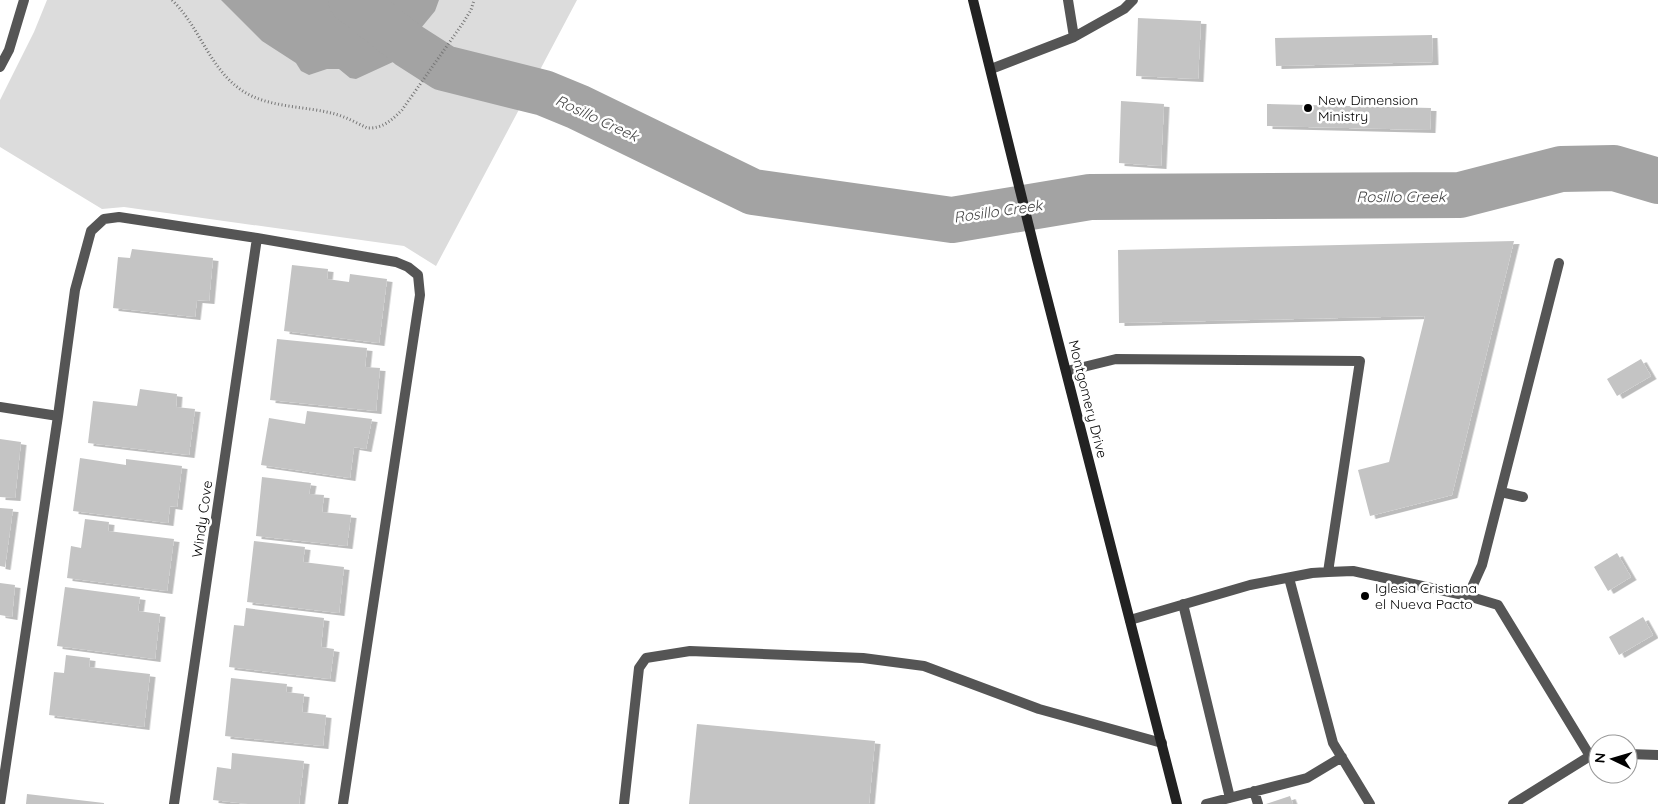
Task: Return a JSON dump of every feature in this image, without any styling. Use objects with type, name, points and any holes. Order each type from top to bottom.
[{"type":"main road","name":"Montgomery Drive","points":[[974,0],[1037,259],[1177,804]]},
{"type":"street","points":[[0,67],[9,50],[24,0]]},
{"type":"street","points":[[1068,0],[1074,37]]},
{"type":"street","points":[[991,69],[1074,37],[1124,9],[1133,0]]},
{"type":"street","points":[[0,804],[75,290],[91,231],[104,219],[119,217],[258,238],[396,262],[418,275],[420,295],[343,804]]},
{"type":"street","name":"Windy Cove","points":[[174,804],[258,238]]},
{"type":"street","points":[[1468,596],[1482,565],[1559,263]]},
{"type":"street","points":[[1067,370],[1116,359],[1360,361],[1328,572]]},
{"type":"street","points":[[0,407],[58,416]]},
{"type":"street","points":[[1501,492],[1523,497]]},
{"type":"street","points":[[1130,620],[1250,585],[1312,573],[1353,571],[1468,596],[1498,605],[1588,747]]},
{"type":"street","points":[[1289,578],[1333,743],[1370,804]]},
{"type":"street","points":[[1184,604],[1230,798]]},
{"type":"street","points":[[624,804],[639,668],[646,658],[690,652],[862,658],[924,666],[1039,709],[1162,744]]},
{"type":"street","points":[[1638,754],[1658,756]]},
{"type":"street","points":[[1206,804],[1307,778],[1342,757]]},
{"type":"street","points":[[1513,804],[1588,760]]},
{"type":"street","points":[[1254,792],[1258,804]]},
{"type":"path","points":[[172,0],[183,10],[218,68],[245,92],[257,98],[276,103],[334,113],[367,128],[371,128],[390,122],[402,110],[463,23],[471,10],[474,0]]},
{"type":"shaded area","points":[[47,0],[577,0],[436,266],[404,246],[124,207],[102,209],[0,147],[0,100],[34,32]]},
{"type":"shaded area","points":[[221,0],[439,0],[435,11],[393,62],[356,79],[350,78],[339,69],[327,69],[309,75],[301,71],[296,63],[262,41]]},
{"type":"building","points":[[1138,18],[1201,21],[1198,79],[1136,76]]},
{"type":"building","points":[[1432,35],[1433,62],[1276,66],[1275,38]]},
{"type":"building","points":[[1121,101],[1164,104],[1161,166],[1119,163]]},
{"type":"building","points":[[1267,104],[1431,108],[1430,130],[1267,126]]},
{"type":"building","points":[[1514,241],[1452,495],[1370,516],[1358,470],[1389,462],[1425,316],[1119,323],[1118,250]]},
{"type":"building","points":[[132,249],[213,258],[209,301],[197,300],[195,317],[113,308],[118,257],[130,258]]},
{"type":"building","points":[[292,265],[328,269],[327,279],[349,282],[350,274],[387,279],[379,343],[284,331]]},
{"type":"building","points":[[277,339],[367,348],[365,367],[380,368],[376,411],[270,400]]},
{"type":"building","points":[[1641,359],[1651,376],[1617,396],[1607,379]]},
{"type":"building","points":[[140,389],[177,394],[176,407],[195,409],[189,455],[88,443],[93,401],[137,406]]},
{"type":"building","points":[[307,411],[372,419],[366,449],[354,447],[350,478],[261,465],[269,418],[305,424]]},
{"type":"building","points":[[0,439],[21,442],[15,498],[0,497]]},
{"type":"building","points":[[80,458],[126,465],[126,459],[182,466],[177,507],[170,506],[168,523],[73,511]]},
{"type":"building","points":[[262,477],[311,483],[309,494],[324,495],[322,512],[351,515],[347,546],[256,536]]},
{"type":"building","points":[[0,508],[13,509],[5,567],[0,566]]},
{"type":"building","points":[[85,519],[109,522],[108,531],[174,539],[167,591],[67,578],[71,546],[81,548]]},
{"type":"building","points":[[254,541],[305,547],[303,562],[344,567],[339,613],[247,602]]},
{"type":"building","points":[[1617,553],[1631,577],[1608,591],[1594,567]]},
{"type":"building","points":[[0,583],[15,585],[12,617],[0,615]]},
{"type":"building","points":[[65,587],[140,597],[138,611],[160,614],[155,659],[57,646]]},
{"type":"building","points":[[246,608],[324,618],[321,647],[334,649],[330,679],[229,667],[234,625],[244,626]]},
{"type":"building","points":[[1643,617],[1653,635],[1619,655],[1609,637]]},
{"type":"building","points":[[66,655],[90,658],[89,667],[150,674],[144,727],[49,715],[54,672],[64,673]]},
{"type":"building","points":[[231,678],[287,684],[286,692],[304,694],[302,712],[326,715],[323,746],[225,736]]},
{"type":"building","points":[[697,724],[875,741],[869,804],[689,804]]},
{"type":"building","points":[[232,753],[304,761],[299,804],[248,804],[213,800],[217,767],[231,769]]},
{"type":"building","points":[[27,794],[104,803],[104,804],[26,804]]},
{"type":"building","points":[[1290,796],[1293,804],[1266,804]]},
{"type":"waterway","name":"Rosillo Creek","points":[[351,0],[408,45],[444,68],[544,93],[578,107],[753,192],[952,220],[1090,197],[1460,195],[1561,169],[1614,168],[1658,181]]},
{"type":"place","name":"New Dimension Ministry","points":[[1308,108]]},
{"type":"place","name":"Iglesia Cristiana el Nueva Pacto","points":[[1365,596]]}]
